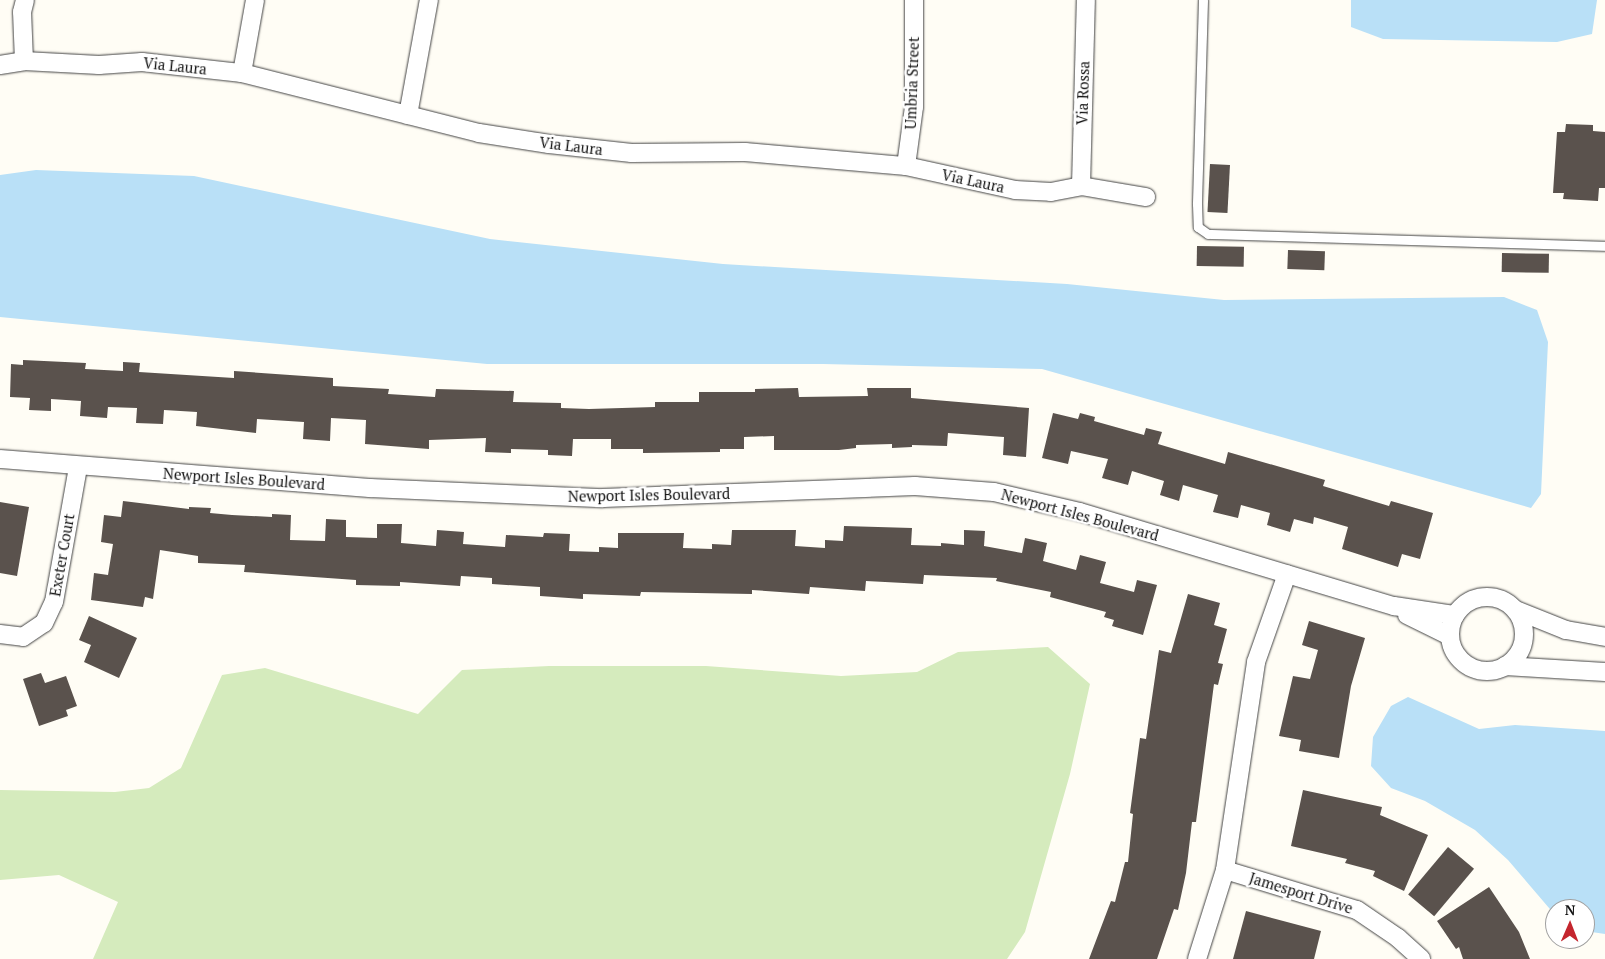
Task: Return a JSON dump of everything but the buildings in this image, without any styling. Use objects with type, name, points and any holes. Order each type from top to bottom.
[{"type":"street","points":[[24,61],[22,12],[25,0]]},
{"type":"street","points":[[242,73],[255,0]]},
{"type":"street","points":[[408,116],[429,0]]},
{"type":"street","name":"Umbria Street","points":[[906,166],[914,106],[914,0]]},
{"type":"street","name":"Via Rossa","points":[[1081,186],[1086,0]]},
{"type":"street","name":"Via Laura","points":[[0,65],[24,61],[99,65],[142,62],[242,73],[479,133],[632,153],[745,152],[906,166],[1015,190],[1051,192],[1081,186],[1146,197]]},
{"type":"street","name":"Newport Isles Boulevard","points":[[0,460],[370,488],[603,498],[915,486],[994,492],[1080,512],[1394,606],[1455,615]]},
{"type":"street","name":"Exeter Court","points":[[0,634],[23,636],[44,623],[54,602],[78,467]]},
{"type":"street","points":[[1197,959],[1225,870],[1256,662],[1287,574]]},
{"type":"street","points":[[1605,637],[1566,630],[1516,610],[1506,602],[1488,597],[1475,599],[1455,615],[1450,636],[1453,648],[1468,665],[1480,670],[1505,666],[1605,672]]},
{"type":"street","name":"Newport Isles Boulevard","points":[[1394,606],[1450,636]]},
{"type":"street","points":[[1505,666],[1515,658],[1524,642],[1522,621],[1516,610]]},
{"type":"street","name":"Jamesport Drive","points":[[1225,870],[1356,910],[1398,938],[1420,959]]},
{"type":"lane","points":[[1203,0],[1197,204],[1198,227],[1208,234],[1605,246]]},
{"type":"green space","points":[[1048,647],[1090,684],[1070,774],[1025,932],[1007,959],[93,959],[118,902],[59,875],[0,880],[0,790],[115,792],[149,788],[181,768],[222,675],[265,668],[418,714],[462,670],[549,666],[706,666],[841,676],[917,672],[958,652]]},
{"type":"water","points":[[1351,0],[1597,0],[1592,34],[1557,42],[1383,39],[1351,27]]},
{"type":"water","points":[[36,170],[194,176],[490,239],[723,264],[1067,284],[1224,300],[1504,297],[1537,310],[1548,342],[1541,494],[1531,508],[1042,369],[823,364],[487,364],[0,317],[0,175]]},
{"type":"water","points":[[1408,697],[1479,729],[1515,725],[1605,731],[1605,934],[1595,932],[1595,899],[1545,899],[1545,903],[1508,860],[1475,830],[1425,801],[1391,788],[1371,766],[1373,737],[1391,706]]}]
